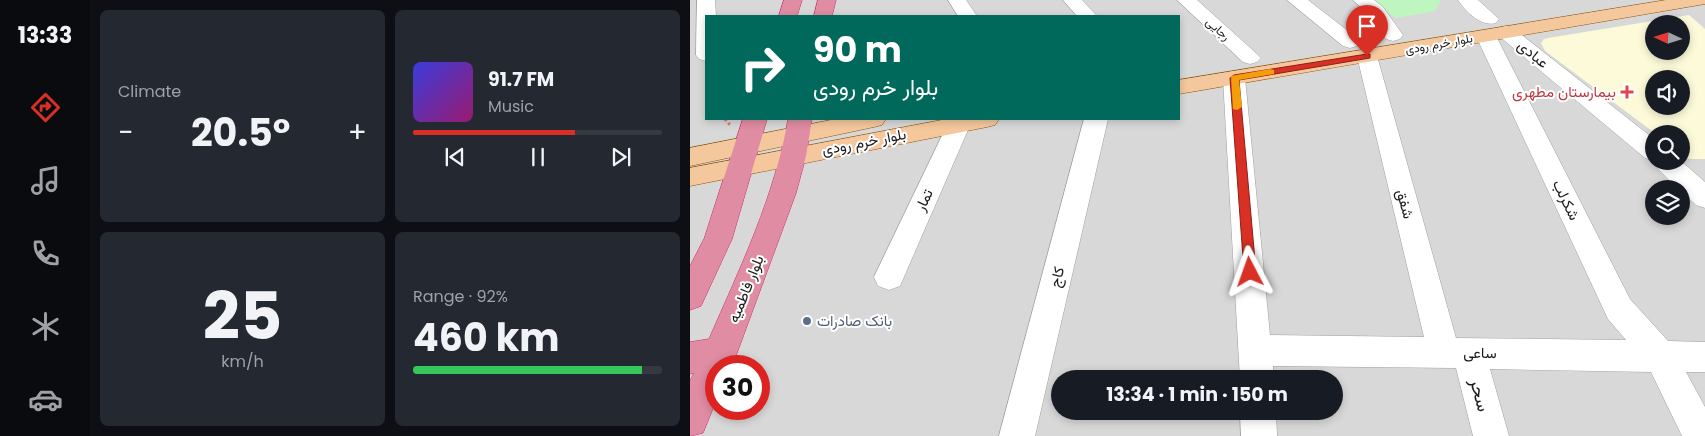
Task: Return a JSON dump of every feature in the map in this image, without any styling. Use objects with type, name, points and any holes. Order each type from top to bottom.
[{"type":"highway","points":[[788,15],[793,0]]},
{"type":"highway","points":[[823,15],[827,0]]},
{"type":"highway","points":[[690,297],[718,239],[755,120]]},
{"type":"highway","name":"بلوار فاطمیه","points":[[690,420],[705,355],[769,230],[797,136]]},
{"type":"main road","name":"بلوار خرم رودی","points":[[1358,49],[1393,35],[1494,29],[1602,0]]},
{"type":"main road","name":"بلوار خرم رودی","points":[[1180,87],[1242,68],[1358,49],[1700,0]]},
{"type":"main road","name":"بلوار خرم رودی","points":[[1180,68],[1242,68]]},
{"type":"main road","name":"بلوار خرم رودی","points":[[744,155],[797,136],[869,120]]},
{"type":"main road","name":"بلوار خرم رودی","points":[[797,136],[980,120]]},
{"type":"main road","points":[[690,157],[744,155]]},
{"type":"main road","points":[[690,176],[744,155]]},
{"type":"street","points":[[706,0],[706,15]]},
{"type":"street","points":[[957,0],[966,15]]},
{"type":"street","points":[[1072,0],[1086,15]]},
{"type":"street","name":"رجایی","points":[[1186,0],[1242,68]]},
{"type":"street","points":[[1296,0],[1358,49]]},
{"type":"street","points":[[1362,0],[1376,11],[1393,35]]},
{"type":"street","name":"عبادی","points":[[1467,0],[1494,29],[1645,145]]},
{"type":"street","name":"شکرلب","points":[[1494,29],[1619,308],[1660,356],[1701,436]]},
{"type":"street","name":"شفق","points":[[1358,49],[1457,353]]},
{"type":"street","points":[[1242,68],[1256,364]]},
{"type":"street","name":"کاج","points":[[1018,436],[1096,120]]},
{"type":"street","name":"تمار","points":[[888,277],[959,123]]},
{"type":"street","points":[[1685,170],[1705,198]]},
{"type":"street","name":"ساعی","points":[[1256,364],[1457,353],[1705,357]]},
{"type":"street","name":"سحر","points":[[1457,353],[1491,436]]},
{"type":"street","points":[[1258,420],[1259,436]]},
{"type":"shaded area","points":[[690,0],[1705,0],[1705,436],[690,436]]},
{"type":"shaded area","name":"بیمارستان مطهری","points":[[1690,16],[1705,29],[1705,159],[1690,159],[1690,125],[1645,126],[1545,51],[1541,43],[1544,39],[1645,22],[1645,60],[1690,60]]},
{"type":"green space","points":[[1367,0],[1441,0],[1435,11],[1396,18]]},
{"type":"slow traffic","points":[[1237,107],[1234,78],[1270,72]]},
{"type":"place","name":"بیمارستان مطهری","points":[[1627,92]]},
{"type":"place","name":"بانک صادرات","points":[[807,321]]},
{"type":"route","points":[[1250,272],[1234,78],[1367,56]]}]
